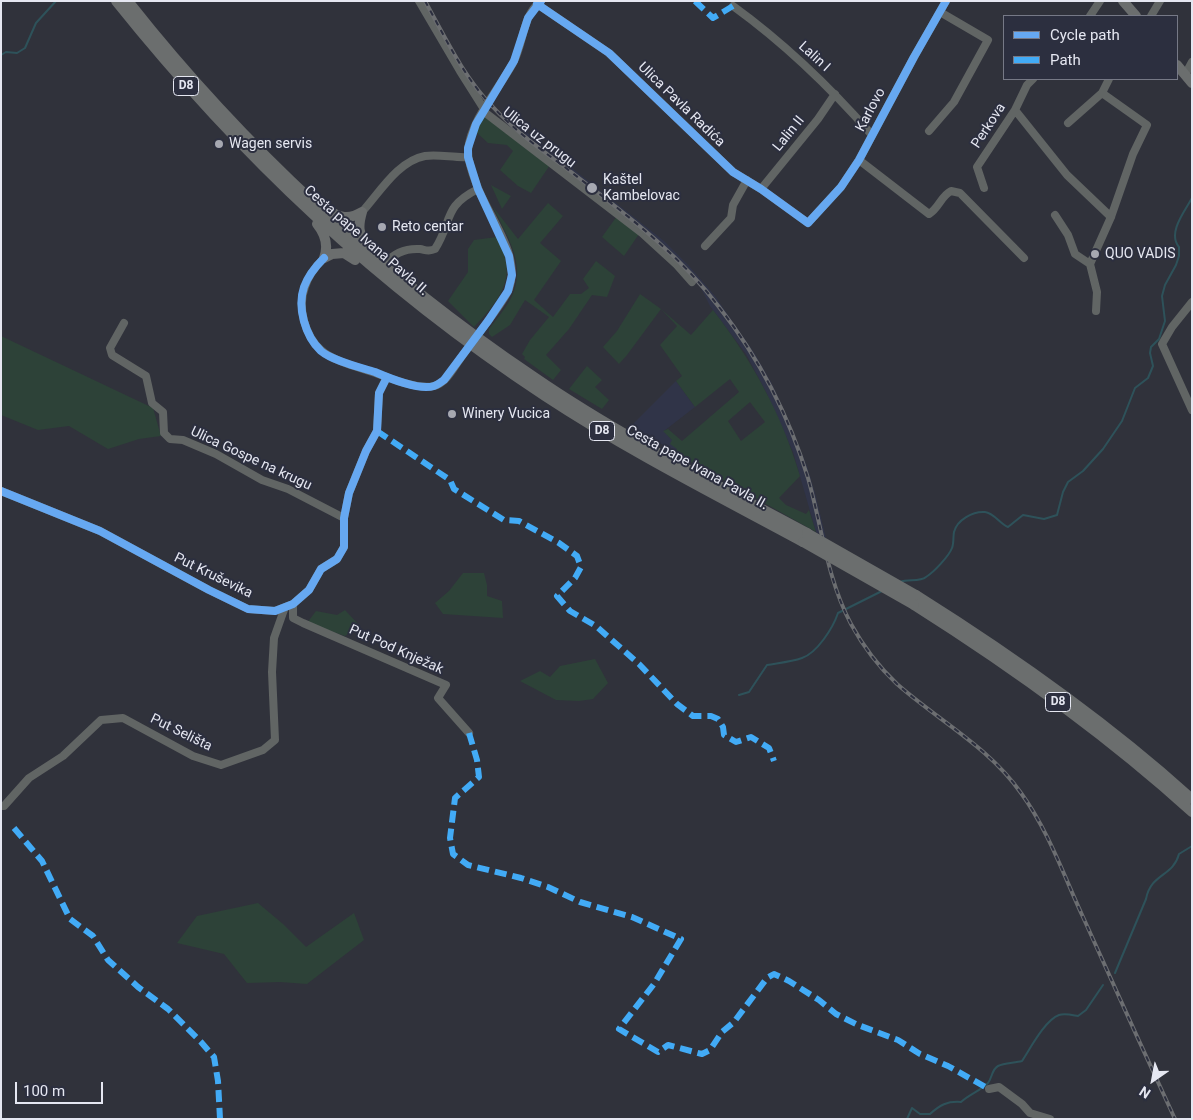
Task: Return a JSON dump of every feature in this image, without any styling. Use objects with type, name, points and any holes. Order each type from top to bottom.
[{"type":"main road","name":"Cesta pape Ivana Pavla II.","points":[[116,1],[158,54],[207,110],[262,166],[312,214],[372,267],[456,334],[546,396],[653,461],[805,537]]},
{"type":"main road","name":"Cesta pape Ivana Pavla II.","points":[[128,1],[182,66],[229,118],[314,203],[372,255],[472,333],[560,394],[659,453],[990,642],[1119,737],[1192,799]]},
{"type":"main road","points":[[1123,1],[1135,15]]},
{"type":"main road","points":[[1178,66],[1188,79]]},
{"type":"main road","points":[[314,203],[342,217],[354,216],[362,212]]},
{"type":"main road","points":[[362,212],[359,220],[359,233],[372,255]]},
{"type":"main road","points":[[312,214],[324,236],[326,247],[324,258]]},
{"type":"main road","points":[[324,258],[332,254],[344,252],[356,261],[372,267]]},
{"type":"main road","name":"Cesta pape Ivana Pavla II.","points":[[915,600],[1059,703],[1192,812]]},
{"type":"street","points":[[419,1],[484,110]]},
{"type":"street","name":"Karlovo","points":[[808,223],[841,187],[859,160],[914,56],[946,1]]},
{"type":"street","points":[[1091,15],[1100,1]]},
{"type":"street","points":[[1152,15],[1160,1]]},
{"type":"street","points":[[324,258],[314,269],[304,287],[302,306],[306,328],[321,350],[330,356],[387,377],[422,387],[434,386],[444,380],[488,321],[508,291],[511,283],[512,266],[505,243],[478,189],[468,157],[472,133],[514,61],[528,18],[539,3]]},
{"type":"street","name":"Ulica Pavla Radića","points":[[539,3],[609,53],[733,172],[761,189],[808,223]]},
{"type":"street","name":"Lalin I","points":[[733,6],[778,42],[836,94],[872,135]]},
{"type":"street","points":[[929,131],[954,102],[988,40],[940,12]]},
{"type":"street","points":[[1188,79],[1192,62]]},
{"type":"street","name":"Perkova","points":[[984,188],[977,167],[1014,110],[1027,85],[1032,80]]},
{"type":"street","points":[[1068,123],[1102,93],[1108,80]]},
{"type":"street","points":[[1096,310],[1097,292],[1090,264],[1111,218],[1133,154],[1147,125],[1102,93]]},
{"type":"street","name":"Lalin II","points":[[761,189],[836,94]]},
{"type":"street","name":"Ulica uz prugu","points":[[484,110],[642,233],[677,265],[692,282]]},
{"type":"street","points":[[1014,110],[1067,176],[1111,218]]},
{"type":"street","points":[[362,212],[399,170],[408,163],[418,158],[435,155],[468,157]]},
{"type":"street","points":[[859,160],[930,214],[935,211],[946,194],[951,191],[960,193],[1024,258]]},
{"type":"street","points":[[705,246],[731,218],[733,205],[747,180]]},
{"type":"street","points":[[384,264],[390,257],[403,251],[419,249],[431,251],[435,249],[453,208],[465,196],[478,189]]},
{"type":"street","points":[[1055,215],[1068,235],[1075,254],[1090,264]]},
{"type":"street","points":[[1192,302],[1172,327],[1162,344],[1192,410]]},
{"type":"street","name":"Ulica Gospe na krugu","points":[[124,323],[110,348],[112,355],[146,376],[152,403],[163,412],[164,433],[170,439],[183,440],[216,454],[262,480],[288,489],[344,518]]},
{"type":"street","name":"Put Kruševika","points":[[1,491],[100,531],[248,609],[276,611],[293,604],[309,590],[321,569],[337,559],[344,547],[344,518],[349,493],[366,451],[377,431],[379,393],[387,377]]},
{"type":"street","name":"Put Pod Knježak","points":[[293,604],[293,618],[298,621],[446,685],[438,698],[469,733]]},
{"type":"street","name":"Put Selišta","points":[[1,806],[4,806],[29,778],[63,756],[101,720],[123,718],[194,756],[221,765],[263,750],[275,740],[272,672],[274,638],[285,607]]},
{"type":"street","points":[[988,1089],[999,1087],[1022,1104],[1030,1113],[1050,1119]]},
{"type":"shaded area","points":[[510,119],[664,241],[715,296],[755,354],[785,412],[807,466],[826,538],[816,532],[793,452],[766,392],[746,354],[710,306],[701,288],[683,269],[508,129]]},
{"type":"shaded area","points":[[676,381],[695,407],[664,431],[677,449],[675,452],[631,426]]},
{"type":"green space","points":[[484,116],[550,165],[531,193],[518,186],[500,170],[513,151],[507,145],[488,143],[476,132]]},
{"type":"green space","points":[[491,185],[511,196],[502,209]]},
{"type":"green space","points":[[548,203],[563,216],[540,243],[561,261],[534,300],[553,317],[570,294],[581,294],[589,288],[583,279],[596,261],[615,276],[607,297],[592,295],[569,329],[546,355],[561,370],[553,380],[524,359],[525,357],[522,354],[530,340],[549,317],[525,300],[510,325],[492,337],[489,334],[489,329],[512,296],[517,280],[517,269],[512,248],[493,207],[518,239]]},
{"type":"green space","points":[[617,216],[639,234],[624,256],[602,237]]},
{"type":"green space","points":[[497,237],[504,253],[507,272],[505,281],[498,298],[474,327],[448,301],[468,272],[468,249],[474,240]]},
{"type":"green space","points":[[640,294],[661,309],[619,364],[603,347],[617,331]]},
{"type":"green space","points":[[661,309],[691,335],[713,310],[741,348],[775,410],[793,453],[800,476],[779,498],[786,505],[806,514],[809,510],[816,532],[675,453],[677,449],[670,444],[672,440],[663,431],[668,429],[682,441],[739,392],[730,379],[695,407],[676,381],[682,376],[660,345],[677,326]],"holes":[[[750,402],[765,422],[741,441],[728,421]]]},
{"type":"green space","points":[[1,336],[153,408],[161,436],[139,439],[108,449],[69,426],[38,430],[1,415]]},
{"type":"green space","points":[[587,366],[602,380],[595,387],[609,400],[602,409],[569,389]]},
{"type":"green space","points":[[463,573],[484,573],[487,596],[502,601],[503,618],[443,614],[435,603],[449,591]]},
{"type":"green space","points":[[345,610],[359,625],[345,636],[307,623],[316,611],[337,615]]},
{"type":"green space","points":[[595,659],[608,683],[593,699],[579,701],[556,700],[520,681],[540,671],[550,677],[560,666]]},
{"type":"green space","points":[[258,903],[306,947],[354,913],[364,940],[307,984],[280,982],[247,983],[224,954],[177,943],[197,916]]},
{"type":"waterway","points":[[1,55],[6,52],[17,53],[25,48],[36,23],[56,1]]},
{"type":"waterway","points":[[900,582],[923,579],[933,571],[945,559],[953,546],[954,532],[958,524],[971,515],[985,512],[994,516],[1008,527],[1023,515],[1044,519],[1057,515],[1063,492],[1068,482],[1083,471],[1103,449],[1122,421],[1135,388],[1148,378],[1153,366],[1150,353],[1151,347],[1159,339],[1165,321],[1162,296],[1165,285],[1179,256],[1179,247],[1175,235],[1176,229],[1192,198]]},
{"type":"waterway","points":[[739,695],[749,692],[767,665],[808,655],[819,646],[838,613],[882,591]]},
{"type":"waterway","points":[[1115,973],[1152,884],[1172,867],[1179,854],[1192,846]]},
{"type":"waterway","points":[[907,1119],[912,1108],[920,1114],[930,1114],[944,1104],[961,1102],[988,1083],[994,1069],[998,1066],[1022,1061],[1048,1023],[1061,1014],[1078,1016],[1086,1010],[1103,985]]},
{"type":"railway","points":[[425,1],[463,69],[492,106],[528,139],[628,216],[667,250],[703,287],[734,326],[760,367],[792,432],[808,478],[836,589],[851,624],[872,656],[890,677],[979,748],[1008,777],[1031,807],[1055,854],[1175,1119]]},
{"type":"marked path","points":[[695,1],[713,18],[733,6]]},
{"type":"marked path","points":[[377,431],[450,480],[454,489],[504,520],[519,521],[559,543],[577,556],[581,567],[575,578],[557,596],[570,611],[596,626],[639,664],[677,704],[693,716],[711,716],[718,719],[723,727],[724,735],[736,742],[751,737],[769,748],[774,761]]},
{"type":"marked path","points":[[469,733],[477,760],[479,777],[455,798],[450,838],[453,854],[468,865],[521,878],[548,887],[580,902],[632,917],[681,939],[654,984],[619,1029],[658,1052],[668,1045],[702,1054],[710,1050],[722,1032],[734,1022],[767,978],[774,974],[819,1000],[836,1014],[858,1025],[898,1040],[920,1054],[948,1066],[989,1089]]},
{"type":"marked path","points":[[14,828],[42,861],[70,919],[93,936],[108,960],[138,987],[168,1009],[214,1057],[218,1081],[220,1119]]},
{"type":"cycle path","points":[[324,258],[306,283],[301,303],[304,321],[315,345],[326,355],[339,361],[412,385],[420,387],[435,386],[444,380],[508,291],[512,275],[509,256],[478,189],[468,157],[468,148],[476,124],[514,61],[528,18],[541,1]]},
{"type":"cycle path","points":[[537,4],[609,53],[733,172],[761,189],[808,223],[841,187],[859,160],[946,1]]},
{"type":"cycle path","points":[[1,491],[100,531],[248,609],[275,611],[293,604],[309,590],[321,569],[337,559],[344,547],[344,518],[349,493],[366,451],[377,431],[379,393],[387,377]]},
{"type":"place","name":"Wagen servis","points":[[219,144]]},
{"type":"place","name":"Kaštel Kambelovac","points":[[592,188]]},
{"type":"place","name":"Reto centar","points":[[382,227]]},
{"type":"place","name":"QUO VADIS","points":[[1095,254]]},
{"type":"place","name":"Winery Vucica","points":[[452,414]]}]
